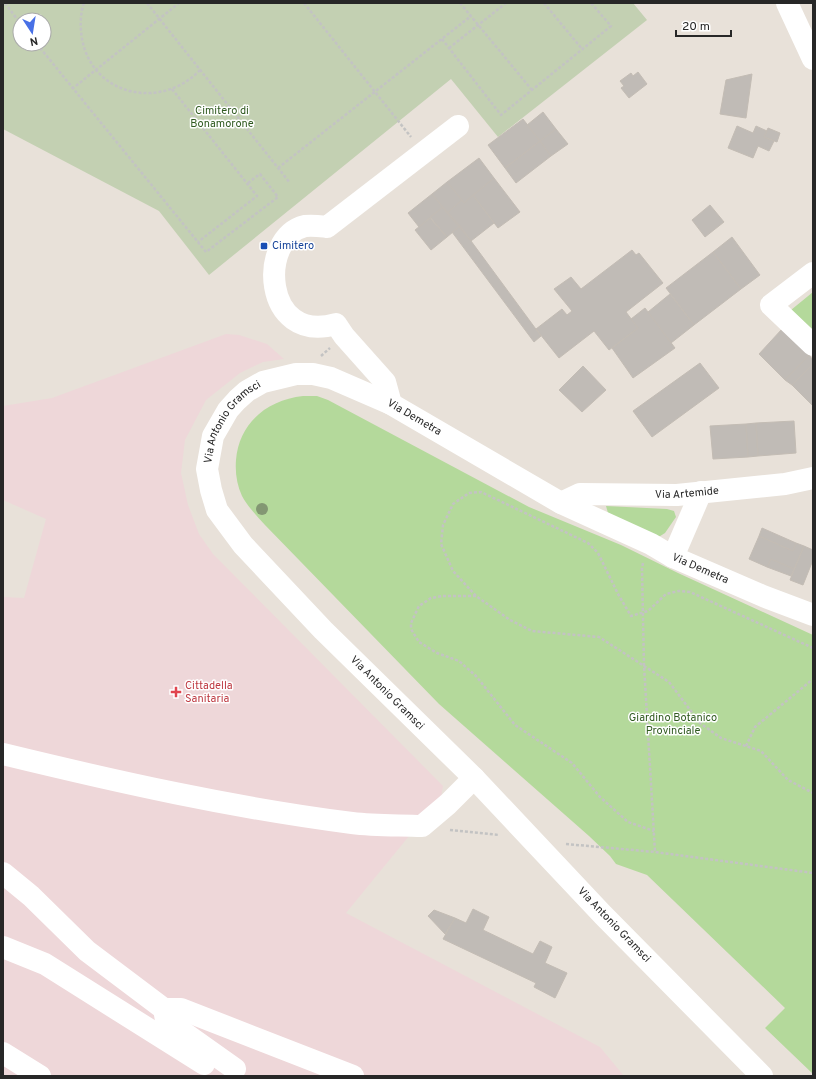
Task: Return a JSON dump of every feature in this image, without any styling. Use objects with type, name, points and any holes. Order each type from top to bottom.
[{"type":"street","points":[[787,3],[813,59]]},
{"type":"street","points":[[335,334],[322,328],[299,322],[290,317],[280,306],[273,283],[276,262],[284,242],[304,227],[314,225],[327,227],[458,126]]},
{"type":"street","points":[[813,273],[771,305],[813,345]]},
{"type":"street","name":"Via Demetra","points":[[335,334],[344,336],[385,382],[390,404],[561,503],[651,544],[673,557],[763,596],[813,615]]},
{"type":"street","name":"Via Antonio Gramsci","points":[[390,404],[331,378],[313,374],[296,374],[263,382],[247,391],[237,400],[220,423],[209,452],[208,469],[211,490],[217,510],[243,545],[323,630],[474,778],[603,915],[762,1076]]},
{"type":"street","name":"Via Artemide","points":[[561,503],[580,494],[677,495],[784,484],[813,478]]},
{"type":"street","points":[[673,557],[701,492]]},
{"type":"street","points":[[3,754],[133,785],[245,807],[353,824],[422,826],[448,804],[474,778]]},
{"type":"street","points":[[3,873],[31,896],[87,951],[164,1009],[181,1009],[353,1076]]},
{"type":"street","points":[[3,947],[45,964],[203,1063],[220,1069],[240,1073]]},
{"type":"street","points":[[164,1009],[166,1020],[240,1073]]},
{"type":"street","points":[[3,1053],[40,1076]]},
{"type":"path","points":[[5,3],[12,12]]},
{"type":"path","points":[[84,3],[81,19],[81,33],[86,52],[96,70],[110,82],[126,90],[149,94],[172,90],[188,82],[200,70]]},
{"type":"path","points":[[147,3],[290,183]]},
{"type":"path","points":[[72,89],[179,3]]},
{"type":"path","points":[[304,3],[424,153]]},
{"type":"path","points":[[460,3],[532,90]]},
{"type":"path","points":[[449,48],[506,3]]},
{"type":"path","points":[[544,3],[582,49]]},
{"type":"path","points":[[442,39],[501,114],[611,26],[591,3]]},
{"type":"path","points":[[278,168],[471,16]]},
{"type":"path","points":[[43,52],[206,252],[278,197],[260,174],[248,183]]},
{"type":"path","points":[[172,90],[257,196],[198,242]]},
{"type":"path","points":[[317,360],[335,334]]},
{"type":"path","points":[[813,648],[690,592],[679,591],[666,594],[656,605],[643,613],[631,616],[618,594],[598,553],[588,543],[481,492],[469,493],[453,504],[443,525],[441,544],[453,571],[476,596],[510,620],[532,631],[599,637],[669,682],[700,724],[721,738],[762,751],[788,780],[813,793]]},
{"type":"path","points":[[651,544],[642,568],[644,665],[655,852]]},
{"type":"path","points":[[476,596],[443,596],[431,598],[419,606],[411,623],[411,629],[419,642],[437,653],[459,661],[476,676],[515,725],[572,763],[600,797],[628,822],[654,831]]},
{"type":"path","points":[[746,746],[755,727],[813,678]]},
{"type":"path","points":[[422,826],[500,835]]},
{"type":"path","points":[[566,844],[655,852],[813,873]]},
{"type":"shaded area","name":"Cittadella Sanitaria","points":[[226,334],[239,335],[267,344],[284,359],[263,362],[240,373],[206,400],[185,440],[181,473],[188,505],[199,534],[213,554],[443,786],[441,797],[346,913],[600,1047],[624,1076],[3,1076],[3,597],[24,598],[46,519],[3,500],[3,406],[52,398]]},
{"type":"green space","name":"Cimitero di Bonamorone","points":[[3,3],[633,3],[647,20],[498,137],[451,79],[209,275],[159,211],[3,129]]},
{"type":"green space","points":[[813,292],[813,330],[791,310]]},
{"type":"green space","name":"Giardino Botanico Provinciale","points":[[317,396],[328,400],[529,507],[621,545],[813,635],[813,1074],[765,1028],[785,1008],[647,875],[616,864],[610,856],[589,836],[439,704],[250,508],[240,492],[236,474],[238,447],[243,435],[257,416],[267,408],[290,398]]},
{"type":"green space","points":[[606,506],[667,509],[674,511],[676,517],[665,533],[657,538],[608,513]]},
{"type":"building","points":[[638,72],[647,84],[629,98],[621,88],[624,86],[620,81],[631,73],[633,76]]},
{"type":"building","points":[[752,74],[746,118],[720,114],[726,80]]},
{"type":"building","points":[[543,112],[556,129],[540,141],[527,125]]},
{"type":"building","points":[[523,119],[540,141],[505,168],[488,145]]},
{"type":"building","points":[[737,126],[753,133],[756,126],[767,131],[764,137],[774,141],[769,151],[758,146],[753,158],[728,148]]},
{"type":"building","points":[[768,128],[780,133],[777,142],[764,137]]},
{"type":"building","points":[[556,129],[568,144],[551,156],[540,141]]},
{"type":"building","points":[[540,141],[551,156],[516,183],[505,168]]},
{"type":"building","points":[[479,158],[494,178],[464,203],[447,182]]},
{"type":"building","points":[[494,178],[520,212],[498,228],[473,195]]},
{"type":"building","points":[[447,182],[462,200],[447,213],[432,194]]},
{"type":"building","points":[[432,194],[443,207],[419,227],[408,213]]},
{"type":"building","points":[[473,195],[494,223],[471,241],[447,213],[462,200],[464,203]]},
{"type":"building","points":[[710,205],[724,222],[705,237],[692,220]]},
{"type":"building","points":[[443,207],[460,226],[447,237],[430,217]]},
{"type":"building","points":[[430,218],[447,237],[431,250],[415,230]]},
{"type":"building","points":[[460,226],[541,336],[534,342],[452,232]]},
{"type":"building","points":[[732,237],[760,275],[741,289],[713,252]]},
{"type":"building","points":[[632,250],[636,255],[639,253],[663,283],[626,312],[638,328],[609,350],[594,331],[559,358],[536,329],[562,309],[567,315],[572,311],[554,289],[571,277],[581,289]]},
{"type":"building","points":[[713,252],[741,289],[694,325],[666,288]]},
{"type":"building","points":[[670,294],[694,325],[671,343],[648,312]]},
{"type":"building","points":[[645,308],[675,348],[633,378],[612,348],[638,328],[631,319]]},
{"type":"building","points":[[782,329],[809,355],[785,380],[759,354]]},
{"type":"building","points":[[809,355],[813,360],[813,364],[792,385],[785,380]]},
{"type":"building","points":[[700,363],[719,388],[652,437],[633,411]]},
{"type":"building","points":[[813,364],[813,406],[792,385]]},
{"type":"building","points":[[583,366],[606,390],[582,412],[559,390]]},
{"type":"building","points":[[794,421],[796,453],[758,456],[756,423]]},
{"type":"building","points":[[756,423],[758,456],[748,457],[746,424]]},
{"type":"building","points":[[746,424],[748,457],[713,459],[710,426]]},
{"type":"building","points":[[762,528],[796,543],[793,551],[759,536]]},
{"type":"building","points":[[759,536],[793,551],[796,543],[804,546],[794,569],[771,559],[767,567],[749,559]]},
{"type":"building","points":[[804,546],[813,550],[813,560],[803,585],[790,580]]},
{"type":"building","points":[[771,559],[794,569],[791,576],[767,567]]},
{"type":"building","points":[[473,909],[489,917],[483,930],[533,954],[540,941],[552,947],[545,963],[567,973],[555,998],[534,987],[536,983],[443,939],[455,918],[466,923]]},
{"type":"building","points":[[434,910],[455,918],[445,934],[428,916]]},
{"type":"place","name":"Cimitero","points":[[264,246]]},
{"type":"place","name":"Cittadella Sanitaria","points":[[176,692]]}]
